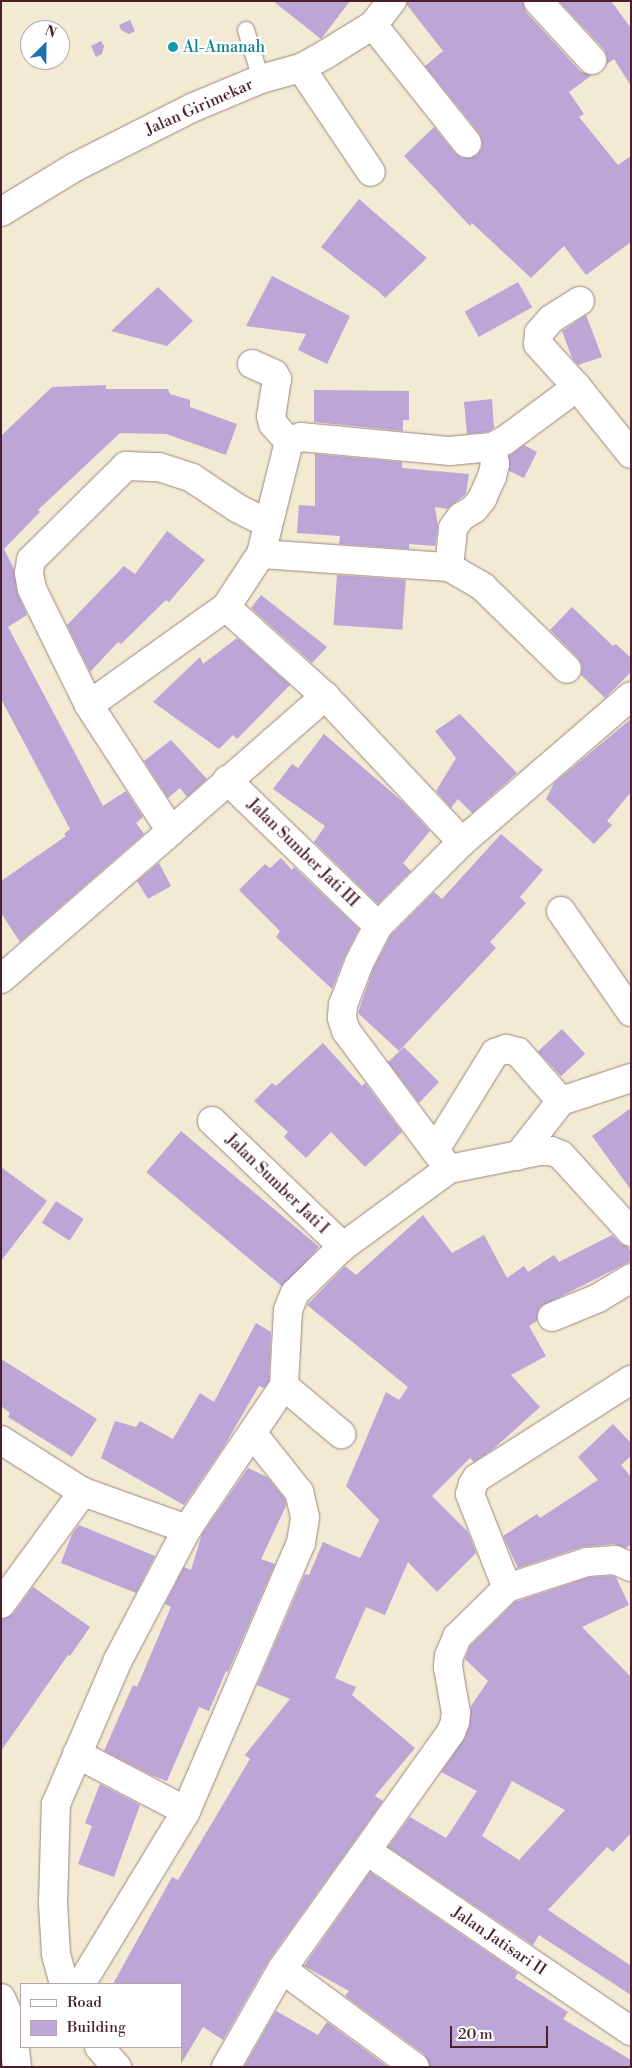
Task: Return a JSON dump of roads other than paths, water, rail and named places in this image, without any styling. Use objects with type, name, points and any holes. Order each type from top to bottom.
[{"type":"street","name":"Jalan Girimekar","points":[[1,212],[75,167],[194,107],[261,79],[301,68],[373,25],[392,1]]},
{"type":"street","points":[[538,1],[592,60]]},
{"type":"street","points":[[373,25],[467,143]]},
{"type":"street","points":[[301,68],[371,172]]},
{"type":"street","points":[[580,301],[552,319],[539,333],[538,344],[577,387],[631,454]]},
{"type":"street","points":[[252,364],[274,374],[277,379],[271,416],[273,424],[289,442]]},
{"type":"street","points":[[289,442],[301,438],[450,451],[492,447],[504,442],[577,387]]},
{"type":"street","points":[[89,705],[226,607],[262,554],[289,442]]},
{"type":"street","points":[[449,568],[453,528],[461,517],[474,509],[482,499],[492,477],[494,464],[492,447]]},
{"type":"street","points":[[171,831],[89,705],[32,589],[29,573],[31,560],[126,466],[160,467],[192,478],[237,508],[268,524]]},
{"type":"street","points":[[262,554],[449,568],[483,587],[567,669]]},
{"type":"street","points":[[226,607],[325,696],[462,842]]},
{"type":"street","points":[[1,978],[325,696]]},
{"type":"street","points":[[442,1160],[346,1031],[342,1018],[343,1005],[359,963],[378,926],[462,842],[631,696]]},
{"type":"street","name":"Jalan Sumber Jati III","points":[[227,780],[378,926]]},
{"type":"street","points":[[561,910],[631,1012]]},
{"type":"street","points":[[64,1983],[56,1954],[53,1903],[56,1804],[118,1660],[187,1529],[284,1386],[288,1310],[296,1293],[341,1248],[442,1160],[495,1053],[506,1049],[518,1052],[561,1101]]},
{"type":"street","points":[[518,1156],[561,1101],[631,1078]]},
{"type":"street","name":"Jalan Sumber Jati I","points":[[212,1121],[333,1237],[341,1248]]},
{"type":"street","points":[[442,1160],[518,1156],[539,1151],[551,1151],[561,1155],[631,1232]]},
{"type":"street","points":[[552,1317],[598,1298],[631,1278]]},
{"type":"street","points":[[508,1588],[470,1494],[472,1484],[477,1478],[631,1380]]},
{"type":"street","points":[[284,1386],[341,1434]]},
{"type":"street","points":[[82,1983],[186,1811],[301,1542],[304,1517],[299,1492],[252,1434]]},
{"type":"street","points":[[1,1440],[83,1492],[187,1529]]},
{"type":"street","points":[[1,1604],[83,1492]]},
{"type":"street","points":[[226,2067],[282,1968],[451,1732],[456,1713],[448,1667],[449,1656],[457,1637],[508,1588],[587,1562],[615,1560],[631,1567]]},
{"type":"street","points":[[77,1754],[186,1811]]},
{"type":"street","name":"Jalan Jatisari II","points":[[367,1851],[631,2031]]},
{"type":"street","points":[[282,1968],[415,2067]]},
{"type":"street","points":[[1,1998],[17,2067]]},
{"type":"street","points":[[101,2048],[117,2067]]},
{"type":"lane","points":[[246,30],[261,79]]},
{"type":"place","name":"Al-Amanah","points":[[173,47]]}]
